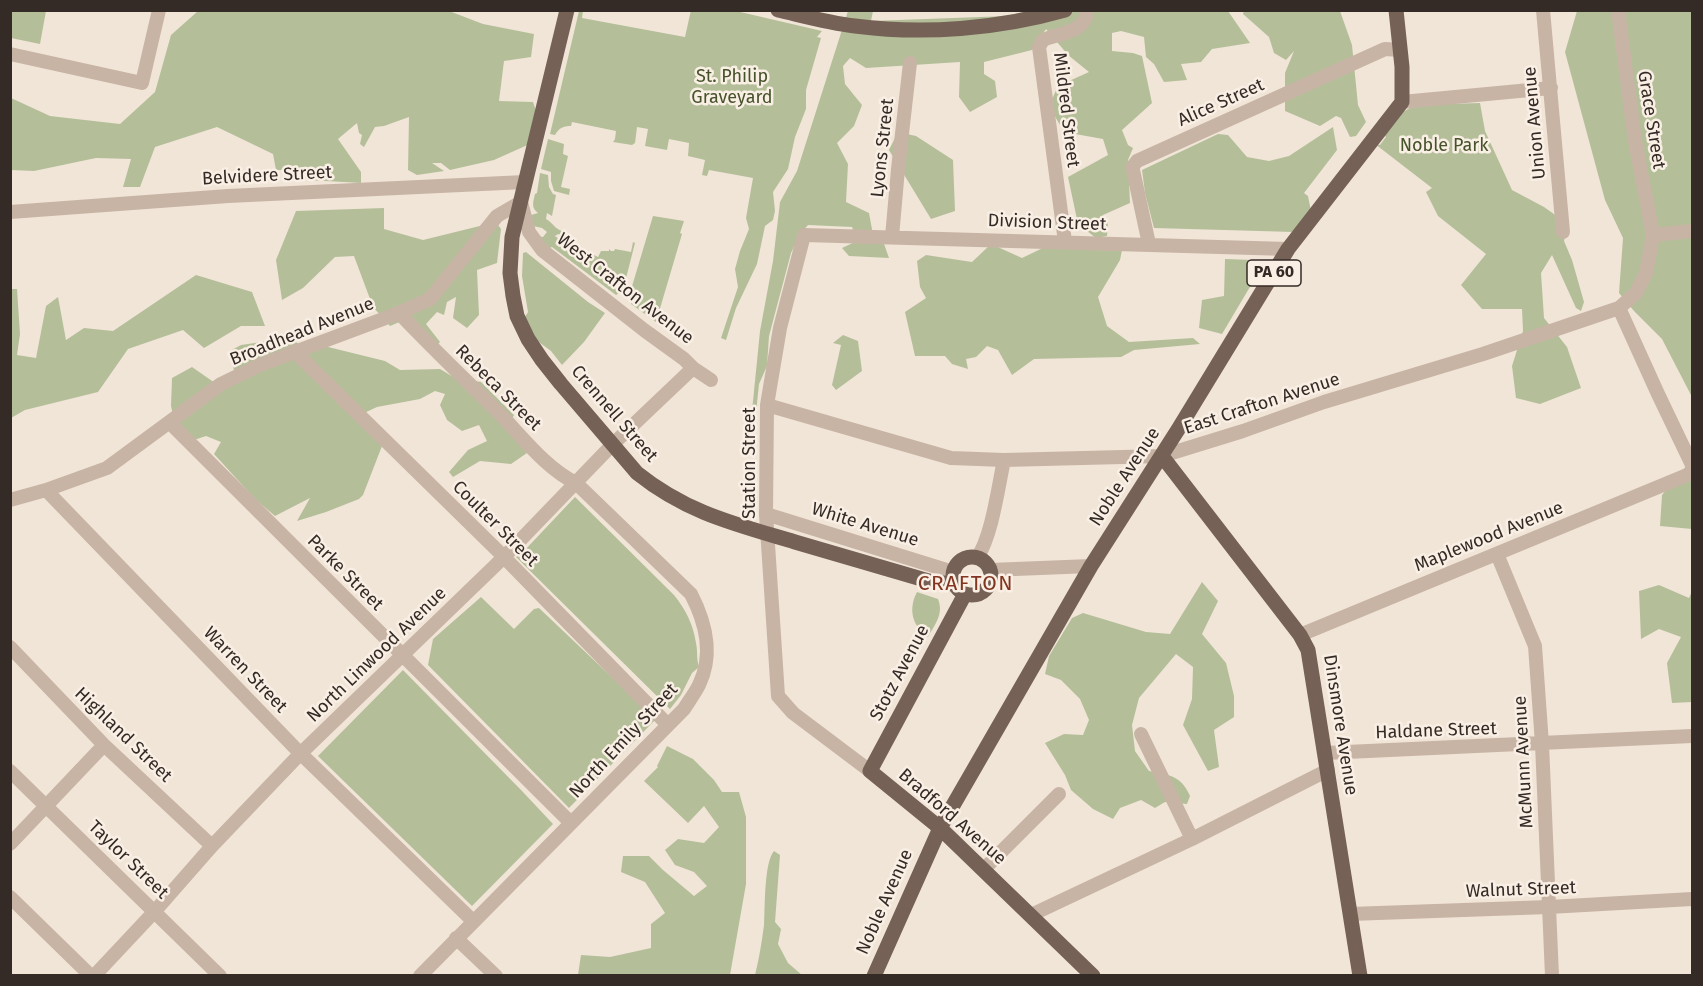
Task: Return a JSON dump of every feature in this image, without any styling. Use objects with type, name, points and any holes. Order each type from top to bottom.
[{"type":"main road","name":"West Crafton Avenue","points":[[521,202],[567,10]]},
{"type":"main road","points":[[778,10],[856,27],[940,30],[1026,20],[1065,10]]},
{"type":"main road","points":[[1396,10],[1402,67],[1402,102]]},
{"type":"main road","name":"Noble Avenue","points":[[874,975],[940,828],[1091,566],[1288,249],[1402,102]]},
{"type":"main road","name":"Crennell Street","points":[[521,202],[512,237],[510,273],[517,316],[542,360],[637,473],[655,488],[675,500],[707,514],[932,582],[957,583]]},
{"type":"main road","name":"Dinsmore Avenue","points":[[1161,456],[1300,635],[1308,650],[1360,975]]},
{"type":"main road","points":[[965,558],[977,558],[983,561],[990,570],[990,583],[986,589],[975,595],[957,583],[960,562],[965,558]]},
{"type":"main road","name":"Stotz Avenue","points":[[870,771],[957,583]]},
{"type":"main road","name":"Bradford Avenue","points":[[870,771],[940,828],[1093,975]]},
{"type":"street","points":[[10,54],[142,83],[159,10]]},
{"type":"street","name":"Mildred Street","points":[[1065,242],[1039,47],[1043,40],[1077,29],[1085,19],[1087,10]]},
{"type":"street","name":"Union Avenue","points":[[1543,10],[1563,232]]},
{"type":"street","name":"Grace Street","points":[[1618,10],[1635,141],[1653,235]]},
{"type":"street","name":"Alice Street","points":[[1149,244],[1133,170],[1137,161],[1385,49],[1400,50]]},
{"type":"street","name":"Lyons Street","points":[[892,237],[910,63]]},
{"type":"street","points":[[1402,102],[1551,88]]},
{"type":"street","name":"Belvidere Street","points":[[10,212],[228,196],[525,182]]},
{"type":"street","name":"Broadhead Avenue","points":[[10,500],[107,468],[221,384],[260,365],[399,314],[430,299],[497,216],[521,202]]},
{"type":"street","name":"West Crafton Avenue","points":[[521,202],[529,232],[542,250],[711,380]]},
{"type":"street","points":[[1692,231],[1653,235],[1646,273],[1636,293],[1619,308],[1692,465]]},
{"type":"street","name":"Division Street","points":[[804,235],[1288,249]]},
{"type":"street","name":"Station Street","points":[[778,696],[767,516],[767,405],[780,328],[804,235]]},
{"type":"street","name":"East Crafton Avenue","points":[[767,405],[951,458],[1004,460],[1161,456],[1243,431],[1324,402],[1495,350],[1619,308]]},
{"type":"street","name":"Rebeca Street","points":[[399,314],[544,460],[565,478],[576,483]]},
{"type":"street","name":"Coulter Street","points":[[294,351],[504,557],[668,725]]},
{"type":"street","name":"North Linwood Avenue","points":[[92,975],[155,911],[212,846],[300,754],[504,557],[689,364]]},
{"type":"street","name":"Parke Street","points":[[170,423],[571,823]]},
{"type":"street","points":[[977,558],[984,548],[1004,460]]},
{"type":"street","name":"Maplewood Avenue","points":[[1300,635],[1692,473]]},
{"type":"street","name":"North Emily Street","points":[[420,975],[668,725],[688,703],[699,687],[704,673],[707,656],[706,631],[701,613],[691,594],[576,483]]},
{"type":"street","name":"Warren Street","points":[[46,490],[300,754],[473,921]]},
{"type":"street","name":"White Avenue","points":[[767,516],[957,583]]},
{"type":"street","name":"McMunn Avenue","points":[[1497,554],[1535,646],[1542,744],[1552,975]]},
{"type":"street","points":[[990,570],[1091,566]]},
{"type":"street","name":"Highland Street","points":[[10,648],[104,745],[212,846]]},
{"type":"street","name":"Bradford Avenue","points":[[778,696],[793,713],[870,771]]},
{"type":"street","points":[[1141,734],[1192,838]]},
{"type":"street","name":"Haldane Street","points":[[1325,753],[1692,736]]},
{"type":"street","points":[[10,844],[104,745]]},
{"type":"street","points":[[1031,915],[1328,770]]},
{"type":"street","name":"Taylor Street","points":[[10,771],[220,975]]},
{"type":"street","points":[[984,869],[1059,794]]},
{"type":"street","points":[[10,897],[92,975]]},
{"type":"street","name":"Walnut Street","points":[[1350,914],[1692,899]]},
{"type":"street","points":[[456,938],[496,975]]},
{"type":"green space","points":[[11,10],[46,11],[40,44],[11,38]]},
{"type":"green space","name":"St. Philip Graveyard","points":[[691,10],[736,11],[822,31],[817,37],[821,38],[806,90],[806,109],[795,137],[788,169],[773,192],[775,211],[773,220],[765,226],[757,264],[736,308],[726,340],[721,338],[738,287],[735,269],[749,229],[746,218],[753,178],[709,170],[707,176],[702,175],[705,160],[688,156],[689,143],[669,139],[667,150],[645,146],[648,129],[637,127],[635,143],[632,145],[613,142],[616,131],[572,122],[571,126],[562,128],[555,135],[550,134],[579,11],[583,11],[582,18],[685,37]]},
{"type":"green space","points":[[1030,10],[1228,11],[1250,43],[1212,49],[1201,62],[1181,64],[1187,80],[1164,82],[1154,64],[1146,57],[1144,37],[1121,31],[1112,33],[1112,51],[1142,56],[1152,103],[1122,130],[1128,145],[1133,148],[1128,160],[1130,203],[1103,215],[1108,222],[1107,236],[1096,238],[1078,224],[1068,177],[1108,155],[1103,139],[1064,132],[1049,106],[1058,86],[1089,72],[1068,55],[1046,29],[1032,50],[984,62],[984,74],[995,81],[997,97],[970,112],[959,97],[960,62],[866,68],[850,58],[843,66],[845,84],[862,105],[854,126],[837,143],[848,164],[846,202],[869,213],[874,240],[883,241],[889,258],[849,256],[842,248],[857,241],[852,227],[808,225],[800,234],[791,253],[769,336],[767,366],[759,384],[756,413],[752,411],[760,331],[773,261],[780,202],[797,171],[848,11],[873,11],[871,21],[1007,16]]},
{"type":"green space","points":[[1244,10],[1340,11],[1352,45],[1358,105],[1366,122],[1356,136],[1350,137],[1341,118],[1336,116],[1320,126],[1285,111],[1285,73],[1294,51],[1286,60],[1274,53],[1269,37],[1243,14]]},
{"type":"green space","points":[[198,11],[449,11],[483,24],[534,34],[531,57],[504,61],[499,101],[533,102],[538,117],[532,143],[494,160],[450,170],[441,163],[432,163],[444,171],[417,175],[408,170],[409,117],[375,127],[364,147],[360,144],[362,135],[359,133],[357,123],[338,139],[361,172],[361,183],[309,180],[288,170],[276,170],[273,154],[217,127],[155,147],[140,187],[123,187],[131,159],[96,158],[34,171],[11,170],[11,98],[50,116],[120,124],[155,92],[171,35]]},
{"type":"green space","points":[[1577,11],[1692,11],[1692,397],[1662,339],[1619,293],[1623,238],[1605,200],[1565,52]]},
{"type":"green space","name":"Noble Park","points":[[1480,103],[1485,131],[1512,190],[1544,207],[1568,224],[1564,241],[1584,302],[1581,311],[1576,308],[1552,255],[1541,273],[1544,318],[1567,347],[1581,388],[1540,404],[1516,398],[1512,366],[1523,331],[1522,309],[1482,309],[1461,285],[1486,254],[1438,216],[1426,192],[1432,188],[1375,144],[1380,145],[1386,137],[1382,132],[1396,116],[1415,105]]},
{"type":"green space","points":[[1333,127],[1337,150],[1304,193],[1308,196],[1311,211],[1294,232],[1154,228],[1142,170],[1218,134],[1228,135],[1247,157],[1269,161],[1289,156]]},
{"type":"green space","points":[[898,132],[916,136],[953,160],[955,211],[931,219],[889,150]]},
{"type":"green space","points":[[548,139],[564,144],[563,154],[568,156],[561,187],[570,189],[569,195],[554,191],[551,172],[541,169]]},
{"type":"green space","points":[[540,173],[548,175],[549,187],[556,195],[552,216],[547,213],[546,219],[562,231],[561,235],[558,234],[556,237],[598,257],[601,251],[609,251],[609,249],[631,252],[633,242],[635,243],[623,290],[616,295],[552,247],[548,249],[538,236],[543,237],[547,232],[533,226],[531,215],[538,213],[533,207],[533,202]]},
{"type":"green space","points":[[384,208],[384,229],[423,240],[496,222],[501,229],[497,263],[477,270],[479,315],[467,328],[453,318],[456,297],[447,302],[444,315],[437,312],[426,324],[440,342],[437,345],[402,321],[390,326],[373,307],[354,256],[335,257],[303,288],[282,300],[276,260],[296,211]]},
{"type":"green space","points":[[653,216],[684,221],[656,322],[631,304],[630,293]]},
{"type":"green space","points":[[991,244],[1022,258],[1049,245],[1122,250],[1120,260],[1098,297],[1107,326],[1129,342],[1193,338],[1200,344],[1134,350],[1121,357],[1034,359],[1012,375],[998,350],[987,346],[976,357],[966,359],[968,369],[952,364],[945,356],[915,356],[905,312],[926,298],[920,287],[917,261],[926,255],[972,262]]},
{"type":"green space","points":[[526,252],[605,313],[584,342],[562,365],[551,351],[528,334],[523,320],[528,312],[522,276],[523,253]]},
{"type":"green space","points":[[1225,259],[1254,260],[1259,263],[1260,270],[1222,334],[1199,328],[1202,300],[1224,296]]},
{"type":"green space","points":[[196,275],[252,292],[265,326],[241,326],[204,348],[183,330],[128,349],[98,392],[25,410],[11,418],[11,289],[17,289],[20,334],[17,355],[36,358],[46,306],[58,297],[66,340],[84,328],[113,331]]},
{"type":"green space","points":[[843,335],[858,341],[862,371],[836,390],[832,385],[841,345],[833,343]]},
{"type":"green space","points":[[289,338],[309,350],[324,346],[385,361],[400,370],[440,369],[455,378],[481,382],[514,415],[507,428],[527,453],[511,464],[480,461],[453,477],[449,472],[468,450],[487,441],[479,425],[462,431],[447,420],[440,405],[445,394],[435,391],[420,399],[377,407],[362,414],[382,446],[363,495],[359,499],[297,521],[310,498],[275,516],[255,499],[214,454],[221,442],[206,436],[194,440],[177,433],[171,406],[172,378],[192,367],[215,383],[235,373],[228,352],[241,345]]},
{"type":"green space","points":[[1692,459],[1692,529],[1660,526],[1662,495]]},
{"type":"green space","points":[[575,497],[674,595],[688,618],[695,636],[699,667],[692,673],[681,695],[670,709],[516,557]]},
{"type":"green space","points":[[1202,582],[1218,601],[1202,634],[1226,663],[1234,696],[1234,717],[1214,730],[1219,767],[1208,771],[1183,725],[1192,699],[1193,667],[1176,654],[1139,698],[1132,725],[1135,751],[1149,771],[1174,777],[1183,784],[1190,796],[1187,804],[1165,802],[1155,808],[1141,800],[1120,808],[1113,819],[1093,809],[1071,790],[1065,775],[1045,743],[1064,734],[1083,735],[1089,720],[1080,699],[1061,680],[1045,674],[1049,656],[1072,618],[1083,613],[1146,632],[1170,634]]},
{"type":"green space","points":[[1659,585],[1689,598],[1692,591],[1692,702],[1672,703],[1667,663],[1681,637],[1659,629],[1641,639],[1639,591]]},
{"type":"green space","points":[[917,592],[938,599],[940,604],[938,619],[928,637],[918,628],[913,617],[914,598]]},
{"type":"green space","points":[[481,597],[514,629],[534,609],[539,608],[656,719],[569,808],[428,665],[433,639]]},
{"type":"green space","points":[[403,670],[553,824],[472,906],[318,756]]},
{"type":"green space","points":[[667,746],[693,759],[714,780],[722,792],[739,792],[746,817],[746,884],[730,975],[578,975],[581,955],[610,957],[651,948],[651,924],[665,913],[645,882],[621,872],[623,856],[649,856],[694,896],[707,886],[694,872],[675,865],[665,850],[678,839],[704,843],[719,827],[704,806],[688,823],[644,781],[658,767]]},
{"type":"green space","points":[[774,851],[780,855],[775,922],[781,929],[778,944],[788,963],[802,975],[755,975],[764,925],[768,865]]},
{"type":"district","name":"CRAFTON","points":[[966,584]]}]
